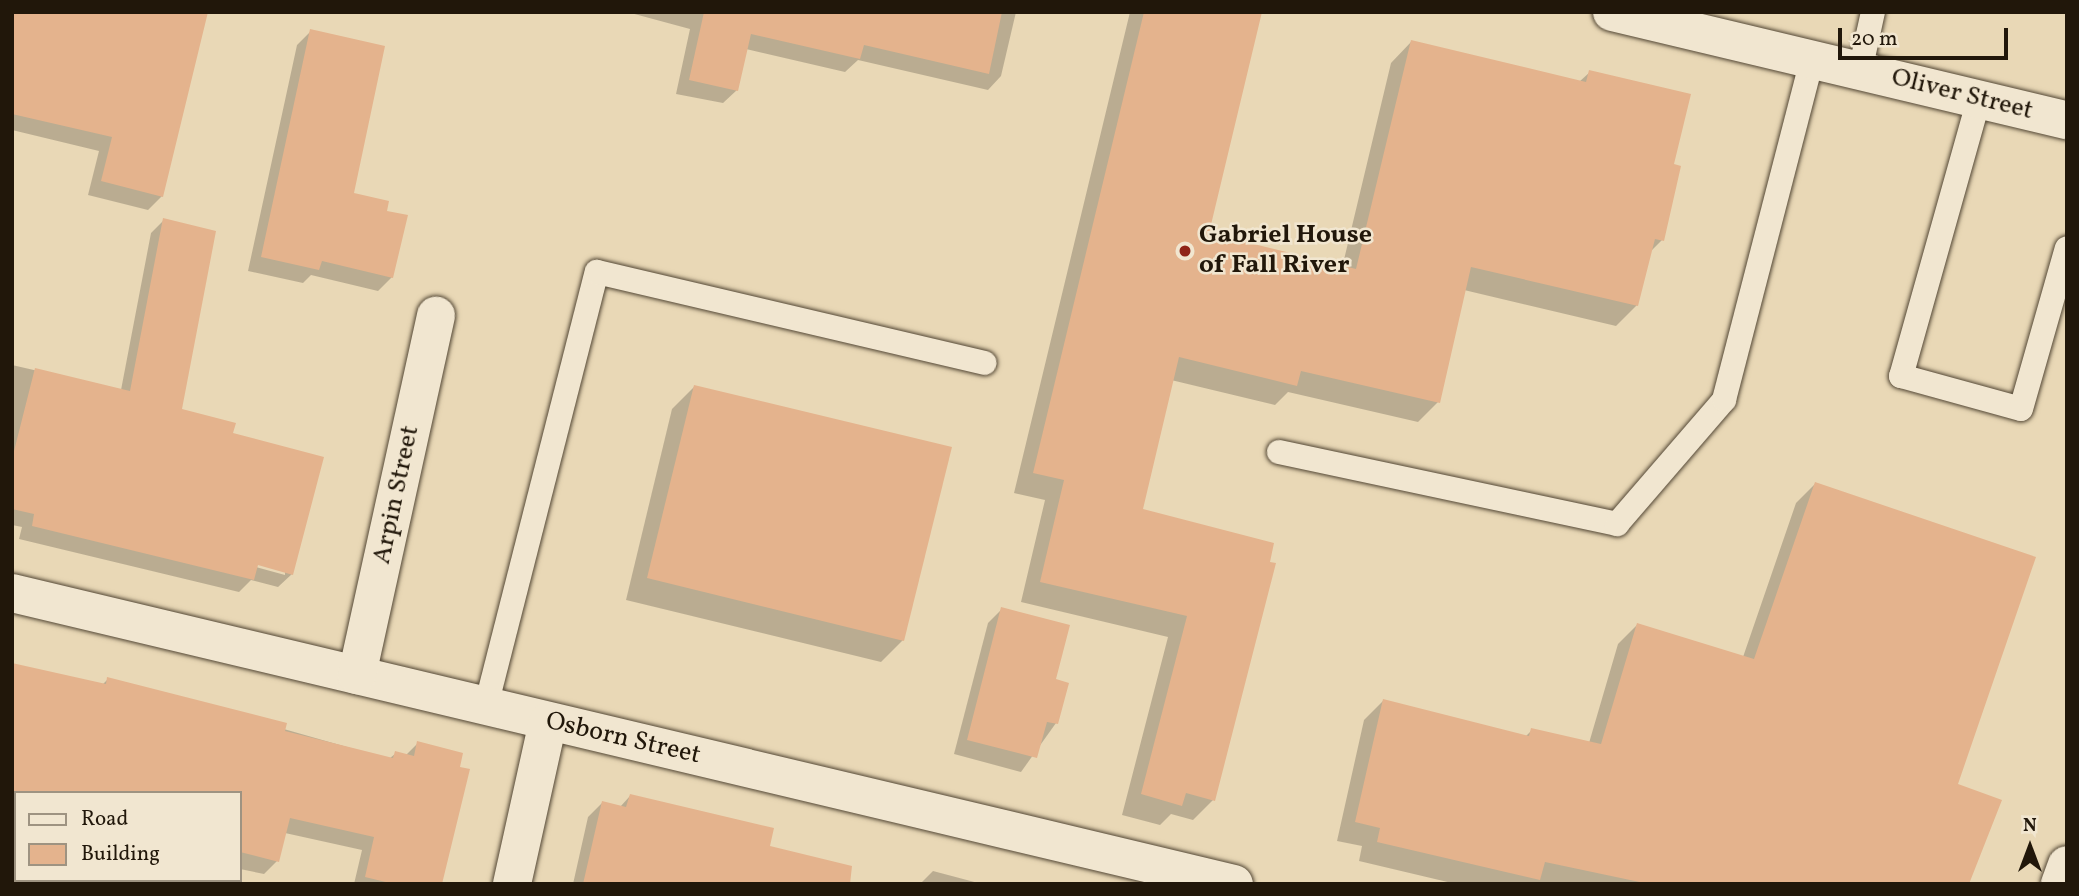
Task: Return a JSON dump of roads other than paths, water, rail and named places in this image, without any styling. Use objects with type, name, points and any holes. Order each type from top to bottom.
[{"type":"street","name":"Oliver Street","points":[[1612,12],[2067,120]]},
{"type":"street","name":"Arpin Street","points":[[357,675],[436,316]]},
{"type":"street","name":"Osborn Street","points":[[12,593],[486,706],[1151,874],[1234,884]]},
{"type":"street","points":[[512,884],[548,722]]},
{"type":"street","points":[[2060,884],[2067,865]]},
{"type":"lane","points":[[1860,71],[1873,12]]},
{"type":"lane","points":[[1279,452],[1617,524],[1724,400],[1812,59]]},
{"type":"lane","points":[[1979,99],[1900,376],[2021,409],[2067,248]]},
{"type":"lane","points":[[486,706],[597,272],[984,363]]},
{"type":"place","name":"Gabriel House of Fall River","points":[[1185,251]]}]
